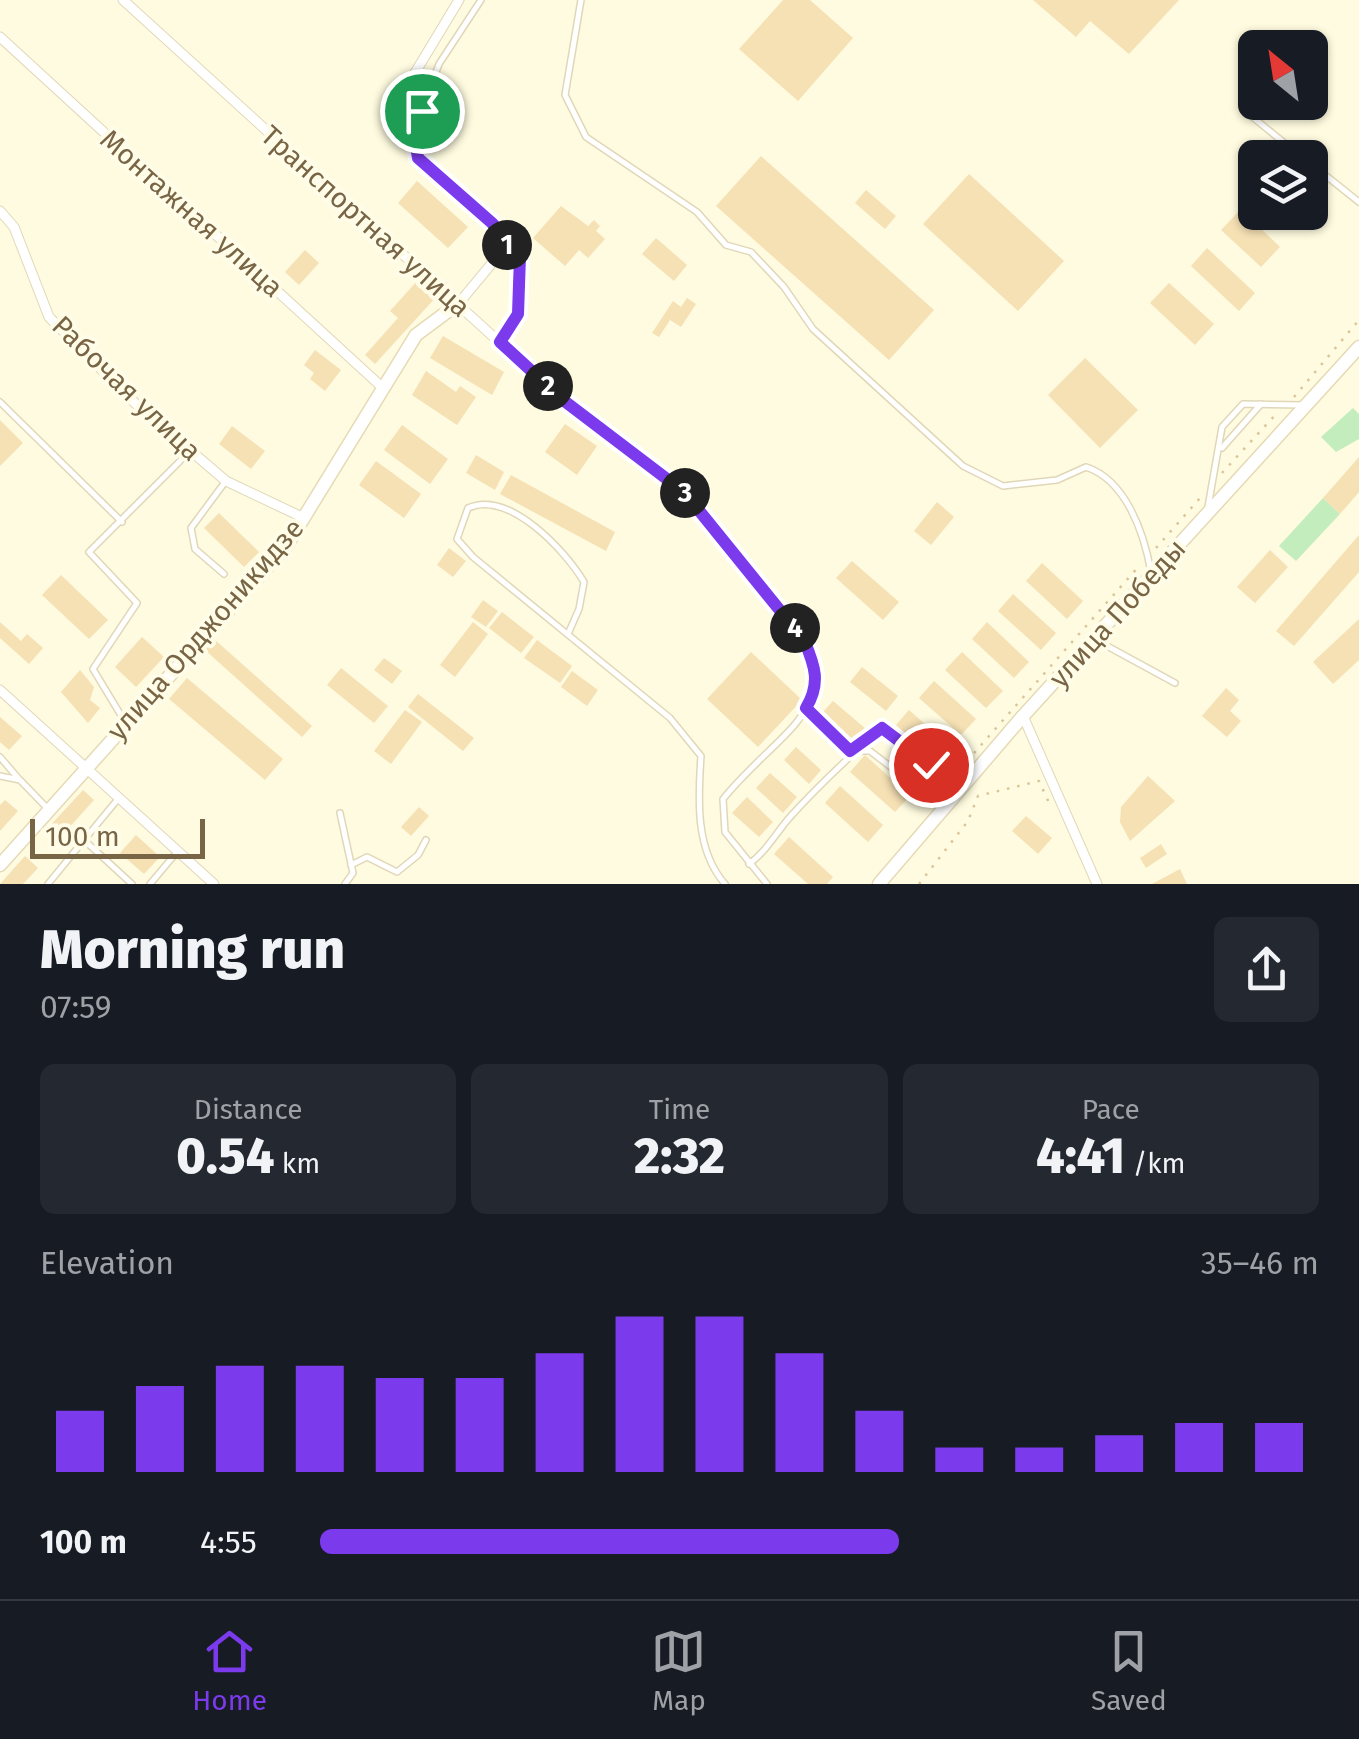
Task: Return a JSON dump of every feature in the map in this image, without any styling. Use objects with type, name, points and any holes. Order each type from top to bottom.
[{"type":"street","name":"Транспортная улица","points":[[124,0],[563,400],[684,492],[780,608]]},
{"type":"street","points":[[459,0],[404,91],[418,158],[492,223],[507,245]]},
{"type":"street","name":"Монтажная улица","points":[[0,37],[384,388]]},
{"type":"street","name":"Рабочая улица","points":[[0,211],[14,228],[49,317],[136,404],[226,481],[304,518]]},
{"type":"street","name":"улица Орджоникидзе","points":[[0,865],[82,768],[287,545],[416,334],[459,303],[507,245]]},
{"type":"street","name":"улица Победы","points":[[879,884],[956,787],[1359,346]]},
{"type":"street","points":[[0,690],[214,884]]},
{"type":"street","points":[[1023,716],[1097,884]]},
{"type":"lane","points":[[414,134],[439,64],[481,0]]},
{"type":"lane","points":[[581,0],[565,95],[586,137],[697,212],[726,245],[750,252],[784,287],[813,329],[963,466],[1003,486],[1057,480],[1086,468],[1105,473],[1126,500],[1148,556],[1151,575]]},
{"type":"lane","points":[[1256,120],[1281,140]]},
{"type":"lane","points":[[1328,177],[1359,202]]},
{"type":"lane","points":[[500,342],[518,314],[521,282],[520,256],[507,245]]},
{"type":"lane","points":[[0,402],[122,522]]},
{"type":"lane","points":[[1206,515],[1222,427],[1243,404],[1306,406]]},
{"type":"lane","points":[[1220,450],[1261,404]]},
{"type":"lane","points":[[124,722],[93,670],[136,603],[89,552],[190,451]]},
{"type":"lane","points":[[224,574],[195,548],[191,528],[226,481]]},
{"type":"lane","points":[[568,634],[579,609],[584,582],[559,545],[498,506],[482,502],[468,508],[457,540],[568,634],[670,718],[701,756],[698,801],[707,855],[725,884]]},
{"type":"lane","points":[[767,884],[726,832],[723,799],[806,708],[817,690],[815,667],[804,640],[780,608]]},
{"type":"lane","points":[[1094,638],[1175,683]]},
{"type":"lane","points":[[806,708],[850,751],[870,750],[908,780],[956,787]]},
{"type":"lane","points":[[749,864],[882,728],[931,765],[934,782]]},
{"type":"lane","points":[[0,757],[48,809]]},
{"type":"lane","points":[[0,776],[20,780]]},
{"type":"lane","points":[[48,884],[118,798]]},
{"type":"lane","points":[[340,812],[353,873],[344,884]]},
{"type":"lane","points":[[84,840],[132,884]]},
{"type":"lane","points":[[351,864],[366,857],[397,872],[418,855],[426,840]]},
{"type":"lane","points":[[150,884],[177,852]]},
{"type":"path","points":[[956,787],[1148,556],[1288,405],[1359,320]]},
{"type":"path","points":[[919,884],[968,822],[978,796],[1039,781],[1054,816]]},
{"type":"green space","points":[[1353,408],[1359,414],[1359,439],[1336,452],[1321,437]]},
{"type":"green space","points":[[1323,498],[1340,514],[1296,561],[1279,546]]},
{"type":"building","points":[[783,0],[810,0],[853,38],[798,101],[739,49]]},
{"type":"building","points":[[1033,0],[1179,0],[1129,54],[1090,21],[1076,37]]},
{"type":"building","points":[[761,156],[934,310],[889,360],[716,206]]},
{"type":"building","points":[[969,174],[1064,261],[1018,311],[923,224]]},
{"type":"building","points":[[417,181],[468,227],[448,248],[398,203]]},
{"type":"building","points":[[866,190],[896,216],[885,229],[855,203]]},
{"type":"building","points":[[561,206],[588,226],[594,220],[600,226],[596,231],[605,239],[588,258],[579,250],[565,266],[533,238]]},
{"type":"building","points":[[1238,212],[1238,230],[1263,230],[1280,247],[1261,267],[1221,230]]},
{"type":"building","points":[[656,238],[687,265],[674,281],[642,254]]},
{"type":"building","points":[[1207,248],[1255,293],[1239,311],[1191,266]]},
{"type":"building","points":[[305,250],[319,263],[299,285],[285,272]]},
{"type":"building","points":[[418,280],[437,296],[375,364],[365,355],[398,318],[390,311]]},
{"type":"building","points":[[1169,283],[1214,324],[1195,345],[1150,303]]},
{"type":"building","points":[[687,298],[696,304],[681,327],[670,320],[659,337],[652,333],[673,301],[681,307]]},
{"type":"building","points":[[443,336],[504,372],[492,395],[430,358]]},
{"type":"building","points":[[315,350],[341,370],[325,391],[310,379],[314,373],[304,365]]},
{"type":"building","points":[[1085,358],[1138,410],[1100,448],[1048,395]]},
{"type":"building","points":[[426,371],[456,392],[460,386],[476,397],[457,425],[412,395]]},
{"type":"building","points":[[0,420],[23,443],[0,466]]},
{"type":"building","points":[[565,424],[597,446],[577,475],[545,452]]},
{"type":"building","points":[[402,425],[448,459],[430,484],[384,450]]},
{"type":"building","points":[[232,426],[265,451],[251,469],[219,444]]},
{"type":"building","points":[[476,455],[504,472],[495,490],[466,473]]},
{"type":"building","points":[[1359,457],[1359,492],[1340,514],[1323,498]]},
{"type":"building","points":[[376,461],[421,494],[404,518],[359,485]]},
{"type":"building","points":[[511,475],[615,532],[606,551],[500,494]]},
{"type":"building","points":[[937,502],[954,517],[931,545],[914,531]]},
{"type":"building","points":[[219,513],[259,552],[244,567],[204,528]]},
{"type":"building","points":[[1359,535],[1359,572],[1294,646],[1276,631]]},
{"type":"building","points":[[449,548],[466,561],[453,577],[437,565]]},
{"type":"building","points":[[1270,550],[1288,567],[1255,603],[1237,587]]},
{"type":"building","points":[[852,561],[899,602],[883,620],[836,578]]},
{"type":"building","points":[[1042,563],[1083,601],[1067,619],[1026,581]]},
{"type":"building","points":[[61,575],[108,620],[89,639],[42,595]]},
{"type":"building","points":[[1013,594],[1056,633],[1041,650],[998,611]]},
{"type":"building","points":[[483,600],[498,611],[486,627],[471,617]]},
{"type":"building","points":[[502,612],[534,637],[521,653],[489,628]]},
{"type":"building","points":[[1359,619],[1359,660],[1333,684],[1313,662]]},
{"type":"building","points":[[0,622],[21,641],[27,634],[43,648],[29,664],[0,638]]},
{"type":"building","points":[[473,622],[488,634],[455,677],[440,665]]},
{"type":"building","points":[[987,622],[1029,662],[1014,678],[972,639]]},
{"type":"building","points":[[142,637],[164,657],[136,687],[115,667]]},
{"type":"building","points":[[214,639],[312,726],[302,737],[205,650]]},
{"type":"building","points":[[537,640],[572,666],[560,683],[524,658]]},
{"type":"building","points":[[751,652],[802,700],[758,747],[707,699]]},
{"type":"building","points":[[962,652],[1003,691],[986,708],[945,670]]},
{"type":"building","points":[[384,658],[402,671],[392,684],[374,670]]},
{"type":"building","points":[[862,667],[898,696],[886,711],[850,682]]},
{"type":"building","points":[[341,668],[388,706],[374,723],[327,685]]},
{"type":"building","points":[[80,670],[94,687],[90,700],[100,708],[88,723],[61,692]]},
{"type":"building","points":[[572,671],[598,690],[587,706],[561,687]]},
{"type":"building","points":[[187,678],[283,759],[265,780],[169,699]]},
{"type":"building","points":[[934,681],[976,719],[961,735],[919,698]]},
{"type":"building","points":[[1226,688],[1239,700],[1230,711],[1241,721],[1227,737],[1202,716]]},
{"type":"building","points":[[418,694],[474,738],[463,751],[408,707]]},
{"type":"building","points":[[833,701],[866,729],[855,742],[821,714]]},
{"type":"building","points":[[405,710],[422,722],[391,764],[374,751]]},
{"type":"building","points":[[909,710],[951,747],[937,762],[896,725]]},
{"type":"building","points":[[0,717],[22,736],[9,750],[0,742]]},
{"type":"building","points":[[796,747],[821,770],[809,784],[784,760]]},
{"type":"building","points":[[865,755],[910,796],[895,812],[850,772]]},
{"type":"building","points":[[770,773],[797,797],[783,813],[756,788]]},
{"type":"building","points":[[1148,776],[1175,801],[1130,841],[1120,822],[1121,807]]},
{"type":"building","points":[[840,786],[883,825],[868,842],[825,803]]},
{"type":"building","points":[[83,790],[94,800],[58,840],[47,829]]},
{"type":"building","points":[[747,797],[773,822],[759,837],[732,813]]},
{"type":"building","points":[[5,800],[18,811],[0,831],[0,805]]},
{"type":"building","points":[[419,807],[429,816],[411,836],[401,827]]},
{"type":"building","points":[[1026,816],[1052,838],[1038,854],[1012,831]]},
{"type":"building","points":[[136,835],[160,857],[144,874],[120,853]]},
{"type":"building","points":[[789,837],[833,877],[827,884],[808,884],[774,854]]},
{"type":"building","points":[[1161,844],[1167,854],[1146,868],[1140,858]]},
{"type":"building","points":[[25,856],[38,868],[23,884],[0,884]]},
{"type":"building","points":[[1180,869],[1187,884],[1152,884]]},
{"type":"route","points":[[422,111],[414,134],[418,158],[492,223],[520,256],[518,314],[500,342],[563,400],[684,492],[804,640],[815,667],[817,690],[806,708],[820,723],[850,751],[858,749],[882,728],[931,765]]}]
